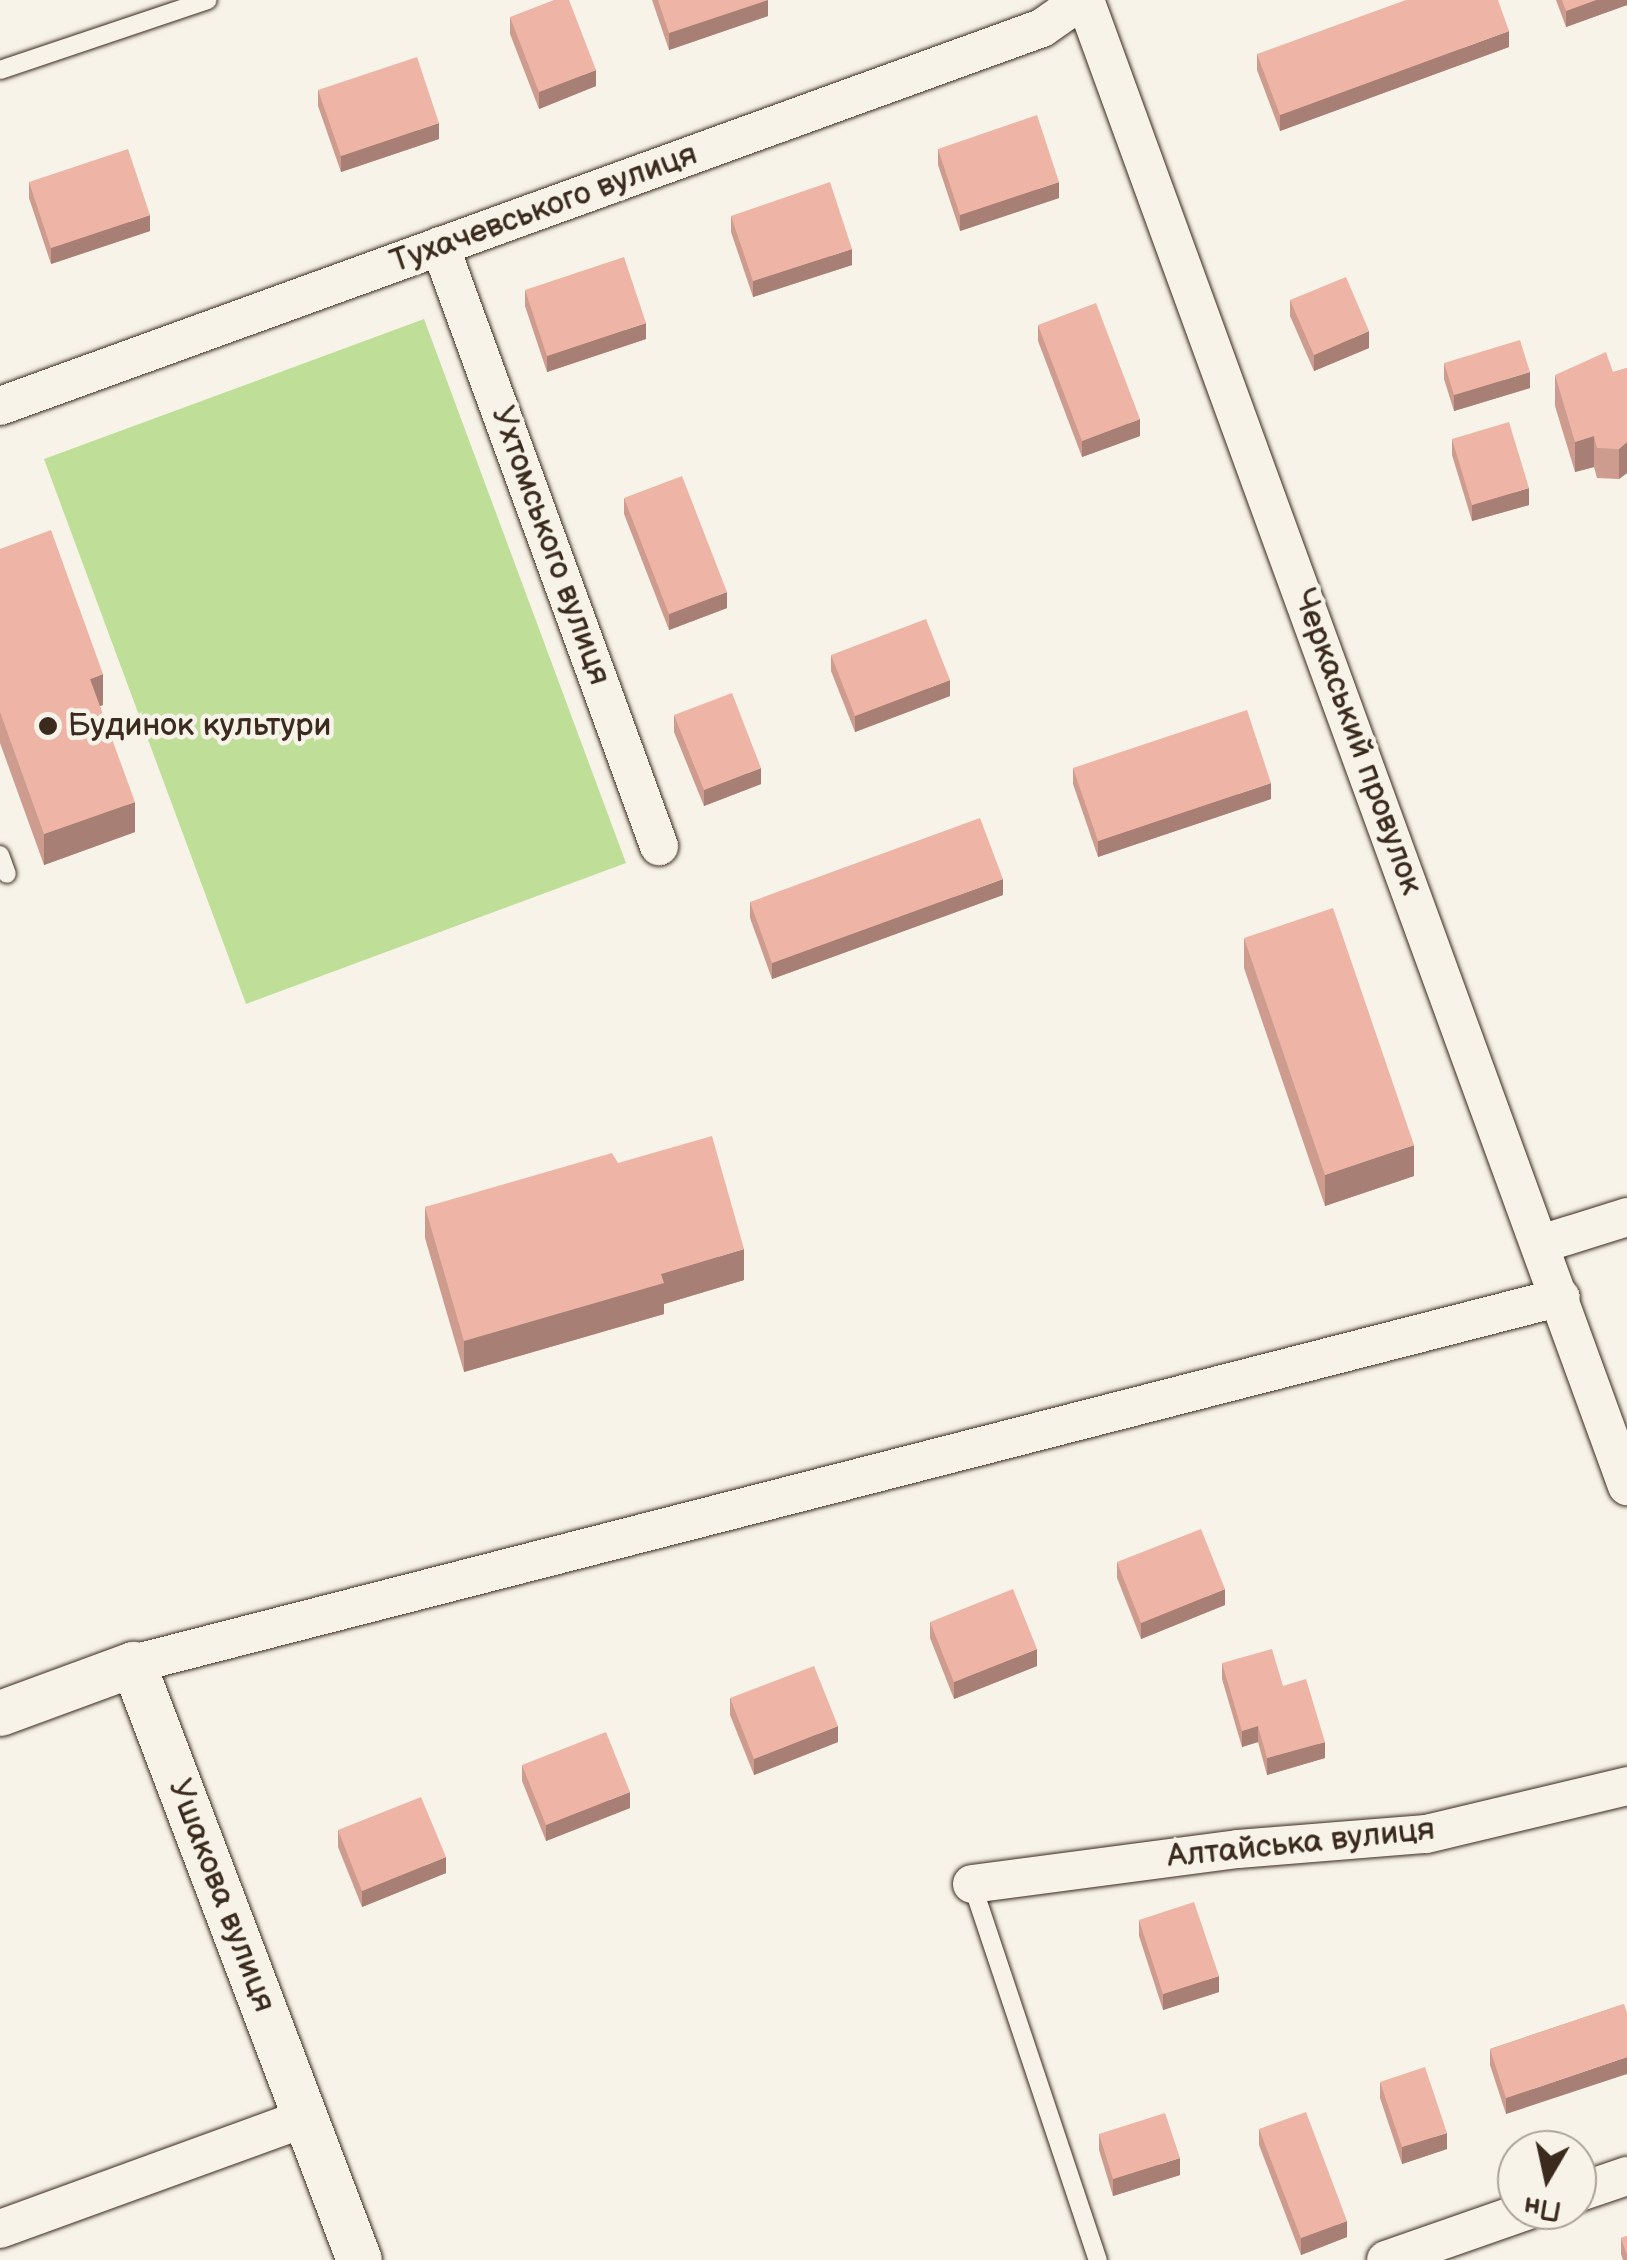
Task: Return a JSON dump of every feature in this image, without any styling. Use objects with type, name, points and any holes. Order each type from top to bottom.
[{"type":"street","name":"Тухачевського вулиця","points":[[0,406],[1042,28],[1083,0]]},
{"type":"street","name":"Черкаський провулок","points":[[1083,0],[1627,1486]]},
{"type":"street","name":"Ухтомського вулиця","points":[[440,246],[659,846]]},
{"type":"street","points":[[1541,1244],[1627,1217]]},
{"type":"street","points":[[0,1713],[133,1664],[1561,1297]]},
{"type":"street","name":"Ушакова вулиця","points":[[133,1664],[359,2260]]},
{"type":"street","name":"Алтайська вулиця","points":[[972,1884],[1238,1849],[1426,1834],[1627,1786]]},
{"type":"street","points":[[0,2229],[305,2118]]},
{"type":"street","points":[[1597,2187],[1627,2176]]},
{"type":"street","points":[[1386,2260],[1497,2221]]},
{"type":"lane","points":[[0,70],[208,0]]},
{"type":"lane","points":[[0,855],[7,874]]},
{"type":"lane","points":[[972,1884],[1098,2260]]},
{"type":"green space","points":[[424,319],[626,863],[246,1004],[44,459]]},
{"type":"building","points":[[554,0],[569,0],[596,70],[539,92],[510,17]]},
{"type":"building","points":[[658,0],[768,0],[669,33]]},
{"type":"building","points":[[1406,0],[1498,0],[1509,31],[1280,115],[1257,54]]},
{"type":"building","points":[[1562,0],[1596,0],[1566,11]]},
{"type":"building","points":[[417,57],[439,123],[341,156],[318,90]]},
{"type":"building","points":[[1037,115],[1059,182],[960,215],[938,149]]},
{"type":"building","points":[[128,149],[150,215],[51,248],[29,182]]},
{"type":"building","points":[[830,182],[852,249],[753,281],[731,216]]},
{"type":"building","points":[[624,257],[646,323],[547,356],[525,290]]},
{"type":"building","points":[[1346,277],[1369,331],[1314,355],[1290,300]]},
{"type":"building","points":[[1096,303],[1140,419],[1082,441],[1038,325]]},
{"type":"building","points":[[1520,340],[1530,372],[1454,395],[1444,363]]},
{"type":"building","points":[[1606,352],[1613,372],[1627,368],[1627,442],[1619,449],[1597,448],[1594,436],[1575,442],[1555,375]]},
{"type":"building","points":[[1509,422],[1529,488],[1472,505],[1452,439]]},
{"type":"building","points":[[682,476],[727,592],[669,614],[624,498]]},
{"type":"building","name":"Будинок культури","points":[[51,530],[103,674],[90,679],[135,802],[44,834],[0,712],[0,549]]},
{"type":"building","points":[[926,619],[950,680],[855,716],[831,655]]},
{"type":"building","points":[[732,693],[761,768],[704,790],[674,715]]},
{"type":"building","points":[[1247,710],[1271,783],[1098,841],[1073,768]]},
{"type":"building","points":[[980,818],[1003,879],[772,963],[750,902]]},
{"type":"building","points":[[1333,908],[1414,1145],[1325,1175],[1244,938]]},
{"type":"building","points":[[712,1136],[744,1249],[661,1274],[664,1283],[464,1341],[425,1207],[612,1153],[618,1163]]},
{"type":"building","points":[[1201,1529],[1225,1589],[1141,1623],[1117,1562]]},
{"type":"building","points":[[1013,1589],[1037,1649],[954,1682],[930,1622]]},
{"type":"building","points":[[1272,1649],[1283,1686],[1306,1679],[1325,1742],[1267,1758],[1258,1726],[1242,1731],[1222,1663]]},
{"type":"building","points":[[814,1666],[838,1726],[754,1759],[730,1698]]},
{"type":"building","points":[[606,1732],[630,1792],[546,1825],[522,1765]]},
{"type":"building","points":[[421,1797],[446,1857],[362,1891],[338,1830]]},
{"type":"building","points":[[1194,1902],[1219,1976],[1163,1994],[1139,1920]]},
{"type":"building","points":[[1624,2004],[1627,2057],[1506,2098],[1490,2049]]},
{"type":"building","points":[[1425,2067],[1447,2133],[1402,2147],[1380,2082]]},
{"type":"building","points":[[1306,2112],[1347,2221],[1301,2238],[1259,2129]]},
{"type":"building","points":[[1165,2113],[1180,2158],[1113,2179],[1099,2134]]},
{"type":"place","name":"Будинок культури","points":[[48,726]]}]
